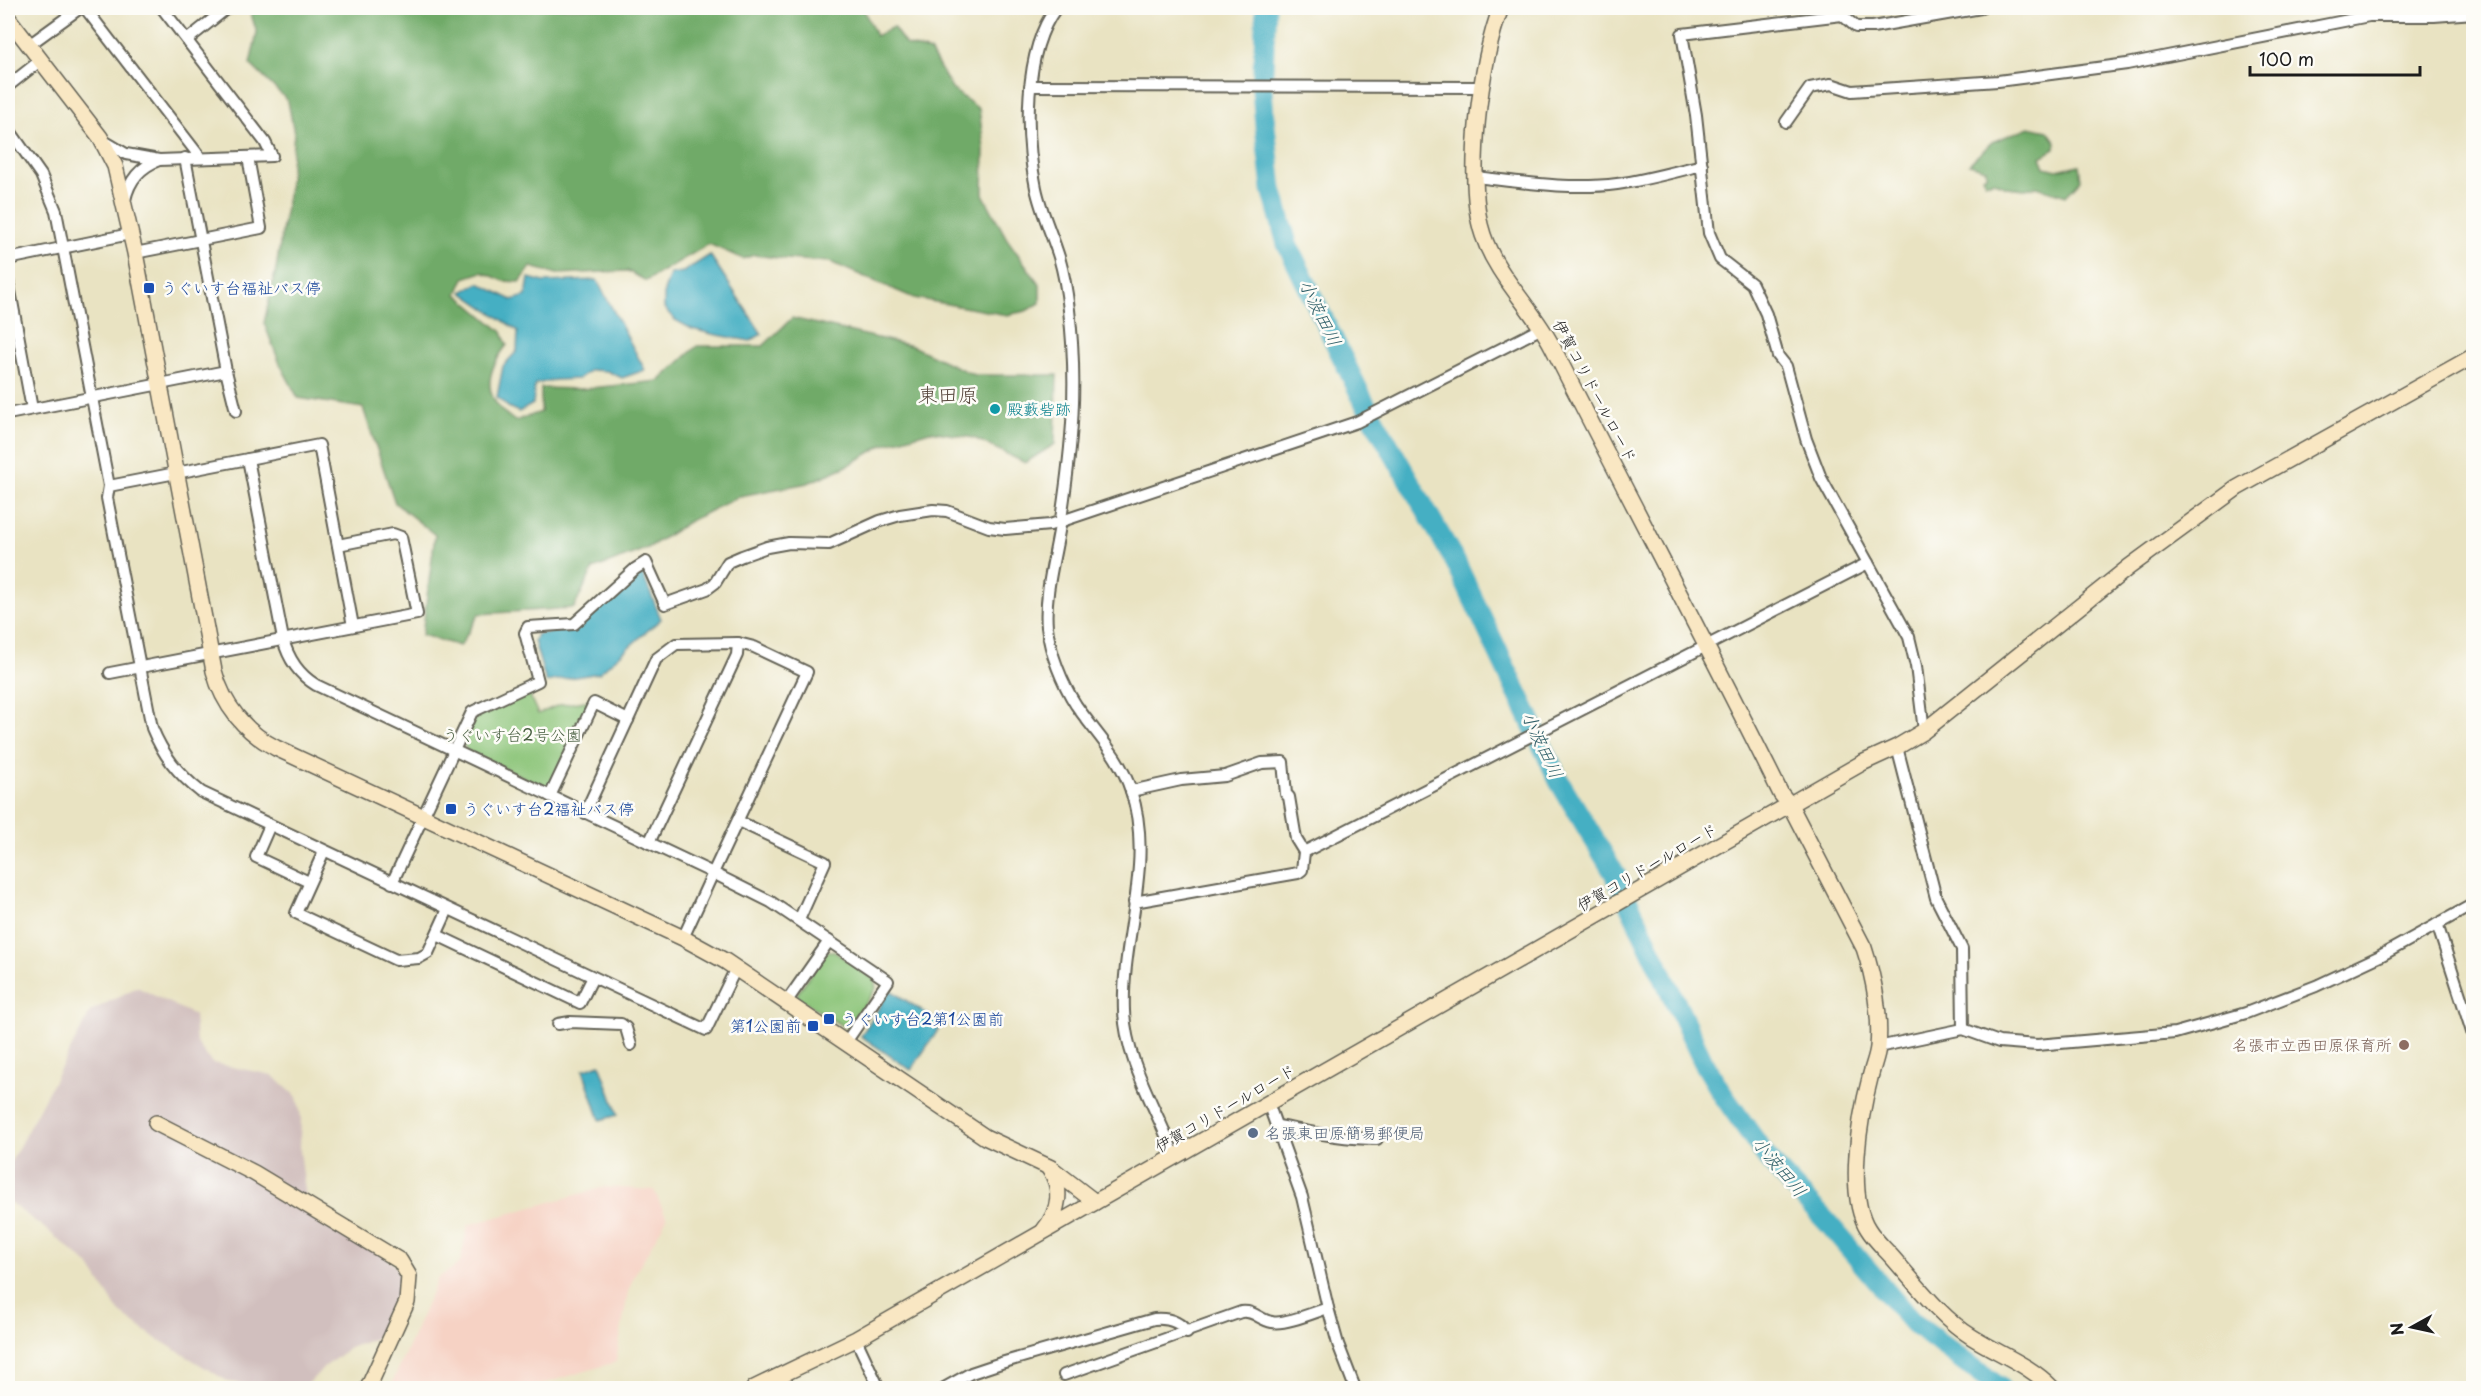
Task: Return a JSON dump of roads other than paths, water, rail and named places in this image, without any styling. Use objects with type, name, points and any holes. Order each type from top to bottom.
[{"type":"street","points":[[29,45],[80,8]]},
{"type":"street","points":[[85,8],[200,157]]},
{"type":"street","points":[[124,202],[128,189],[137,174],[149,163],[159,160],[200,157],[272,156],[265,142],[162,8]]},
{"type":"street","points":[[187,40],[227,8]]},
{"type":"street","points":[[1056,8],[1042,31],[1033,62],[1030,86],[1031,159],[1036,189],[1060,259],[1066,287],[1075,388],[1073,438],[1048,590],[1047,617],[1050,645],[1064,682],[1075,704],[1108,745],[1131,790],[1141,837],[1124,998],[1127,1038],[1137,1069],[1164,1127],[1175,1158]]},
{"type":"street","name":"伊賀コリドールロード","points":[[754,1389],[856,1339],[1790,806],[1781,795],[1707,645],[1542,327],[1503,277],[1483,235],[1478,214],[1475,177],[1482,87],[1487,52],[1501,8]]},
{"type":"street","points":[[1924,731],[1916,666],[1909,637],[1842,519],[1815,465],[1786,366],[1778,356],[1766,314],[1752,284],[1720,260],[1709,233],[1702,165],[1682,34],[1842,15],[1856,27],[1873,27],[1982,8]]},
{"type":"street","points":[[1786,122],[1810,88],[1832,84],[1852,91],[1998,81],[2127,64],[2369,16],[2433,12],[2474,13]]},
{"type":"street","points":[[8,18],[100,137],[115,166],[135,253],[210,653],[220,690],[237,717],[257,737],[683,938],[736,968],[787,1001],[985,1137],[1043,1163],[1095,1202]]},
{"type":"street","points":[[8,86],[41,60]]},
{"type":"street","points":[[1030,86],[1482,87]]},
{"type":"street","points":[[8,128],[28,154],[51,195],[64,248],[109,486],[107,498],[152,728],[162,751],[172,766],[201,792],[706,1030],[736,968]]},
{"type":"street","points":[[100,137],[126,154],[159,160]]},
{"type":"street","points":[[135,253],[261,228],[248,157]]},
{"type":"street","points":[[185,158],[226,371],[236,411]]},
{"type":"street","points":[[1475,177],[1570,185],[1615,184],[1661,176],[1702,165]]},
{"type":"street","points":[[8,259],[130,234]]},
{"type":"street","points":[[8,280],[32,409]]},
{"type":"street","points":[[392,883],[472,712],[538,681],[525,633],[528,627],[574,624],[634,569],[646,562],[665,604],[707,589],[715,583],[728,562],[742,556],[767,547],[789,543],[829,544],[880,520],[940,510],[989,527],[1005,530],[1050,525],[1357,422],[1542,327]]},
{"type":"street","points":[[2052,1389],[2024,1366],[1970,1336],[1941,1312],[1868,1229],[1857,1202],[1856,1178],[1869,1079],[1878,1047],[1872,972],[1864,948],[1790,806],[1862,763],[1897,747],[1924,731],[2129,567],[2237,488],[2474,356]]},
{"type":"street","points":[[8,414],[226,371]]},
{"type":"street","points":[[109,486],[319,445],[353,626]]},
{"type":"street","points":[[248,459],[283,639],[294,665],[308,681],[713,873],[771,902],[798,920],[888,981],[846,1042]]},
{"type":"street","points":[[110,672],[417,614],[404,541],[401,537],[393,534],[338,545]]},
{"type":"street","points":[[1304,852],[1868,563]]},
{"type":"street","points":[[649,843],[737,655],[738,643]]},
{"type":"street","points":[[585,813],[656,659],[676,644],[738,643],[754,647],[807,672],[683,938]]},
{"type":"street","points":[[550,796],[594,704],[628,720]]},
{"type":"street","points":[[1897,747],[1936,898],[1962,949],[1963,1029]]},
{"type":"street","points":[[1131,790],[1181,780],[1225,776],[1262,763],[1282,762],[1296,839],[1304,852],[1302,870],[1298,873],[1134,902]]},
{"type":"street","points":[[738,821],[825,862],[798,920]]},
{"type":"street","points":[[270,825],[256,857],[309,882]]},
{"type":"street","points":[[324,851],[296,913],[396,960],[419,958],[428,953],[448,909]]},
{"type":"street","points":[[1878,1047],[1963,1029],[1999,1042],[2037,1045],[2175,1033],[2246,1013],[2316,986],[2380,956],[2474,904]]},
{"type":"street","points":[[2437,924],[2474,1038]]},
{"type":"street","points":[[437,935],[580,1003]]},
{"type":"street","points":[[787,1001],[829,941]]},
{"type":"street","points":[[570,1022],[593,977]]},
{"type":"street","points":[[558,1024],[570,1022],[621,1024],[626,1028],[631,1045]]},
{"type":"street","points":[[1268,1103],[1302,1197],[1328,1308],[1338,1344],[1355,1389]]},
{"type":"street","points":[[156,1123],[254,1173],[400,1261],[409,1276],[407,1302],[368,1389]]},
{"type":"street","points":[[1278,1126],[1330,1137],[1377,1139]]},
{"type":"street","points":[[1042,1232],[1054,1216],[1059,1201],[1053,1174],[1043,1163]]},
{"type":"street","points":[[1064,1375],[1241,1312],[1252,1312],[1271,1322],[1301,1317],[1328,1308]]},
{"type":"street","points":[[944,1389],[981,1370],[1154,1319],[1174,1322],[1183,1326],[1187,1333]]},
{"type":"street","points":[[856,1339],[879,1389]]},
{"type":"water","points":[[710,255],[762,334],[750,341],[692,329],[675,320],[664,308],[664,291],[670,274],[683,272]]},
{"type":"water","points":[[529,278],[544,282],[597,280],[645,370],[622,378],[607,371],[591,370],[578,379],[535,384],[533,404],[519,412],[508,407],[497,397],[503,366],[517,351],[518,331],[462,292],[479,283],[512,300],[526,296]]},
{"type":"water","points":[[637,574],[643,575],[661,619],[599,673],[546,682],[534,641],[537,634],[576,629]]},
{"type":"water","points":[[890,990],[942,1024],[911,1070],[861,1036]]},
{"type":"water","points":[[600,1064],[618,1115],[600,1120],[583,1070]]},
{"type":"waterway","name":"小波田川","points":[[1266,8],[1262,90],[1265,126],[1272,189],[1287,244],[1363,400],[1456,563],[1559,781],[1616,876],[1703,1061],[1723,1095],[1771,1163],[1827,1222],[1913,1323],[2000,1388]]},
{"type":"place","name":"うぐいす台福祉バス停","points":[[149,288]]},
{"type":"place","name":"殿藪砦跡","points":[[995,409]]},
{"type":"place","name":"うぐいす台2福祉バス停","points":[[451,809]]},
{"type":"place","name":"うぐいす台2第1公園前","points":[[829,1019]]},
{"type":"place","name":"第1公園前","points":[[813,1026]]},
{"type":"place","name":"名張市立西田原保育所","points":[[2404,1045]]},
{"type":"place","name":"名張東田原簡易郵便局","points":[[1253,1133]]},
{"type":"district","name":"東田原","points":[[948,395]]},
{"type":"park label","name":"うぐいす台2号公園","points":[[512,735]]}]
